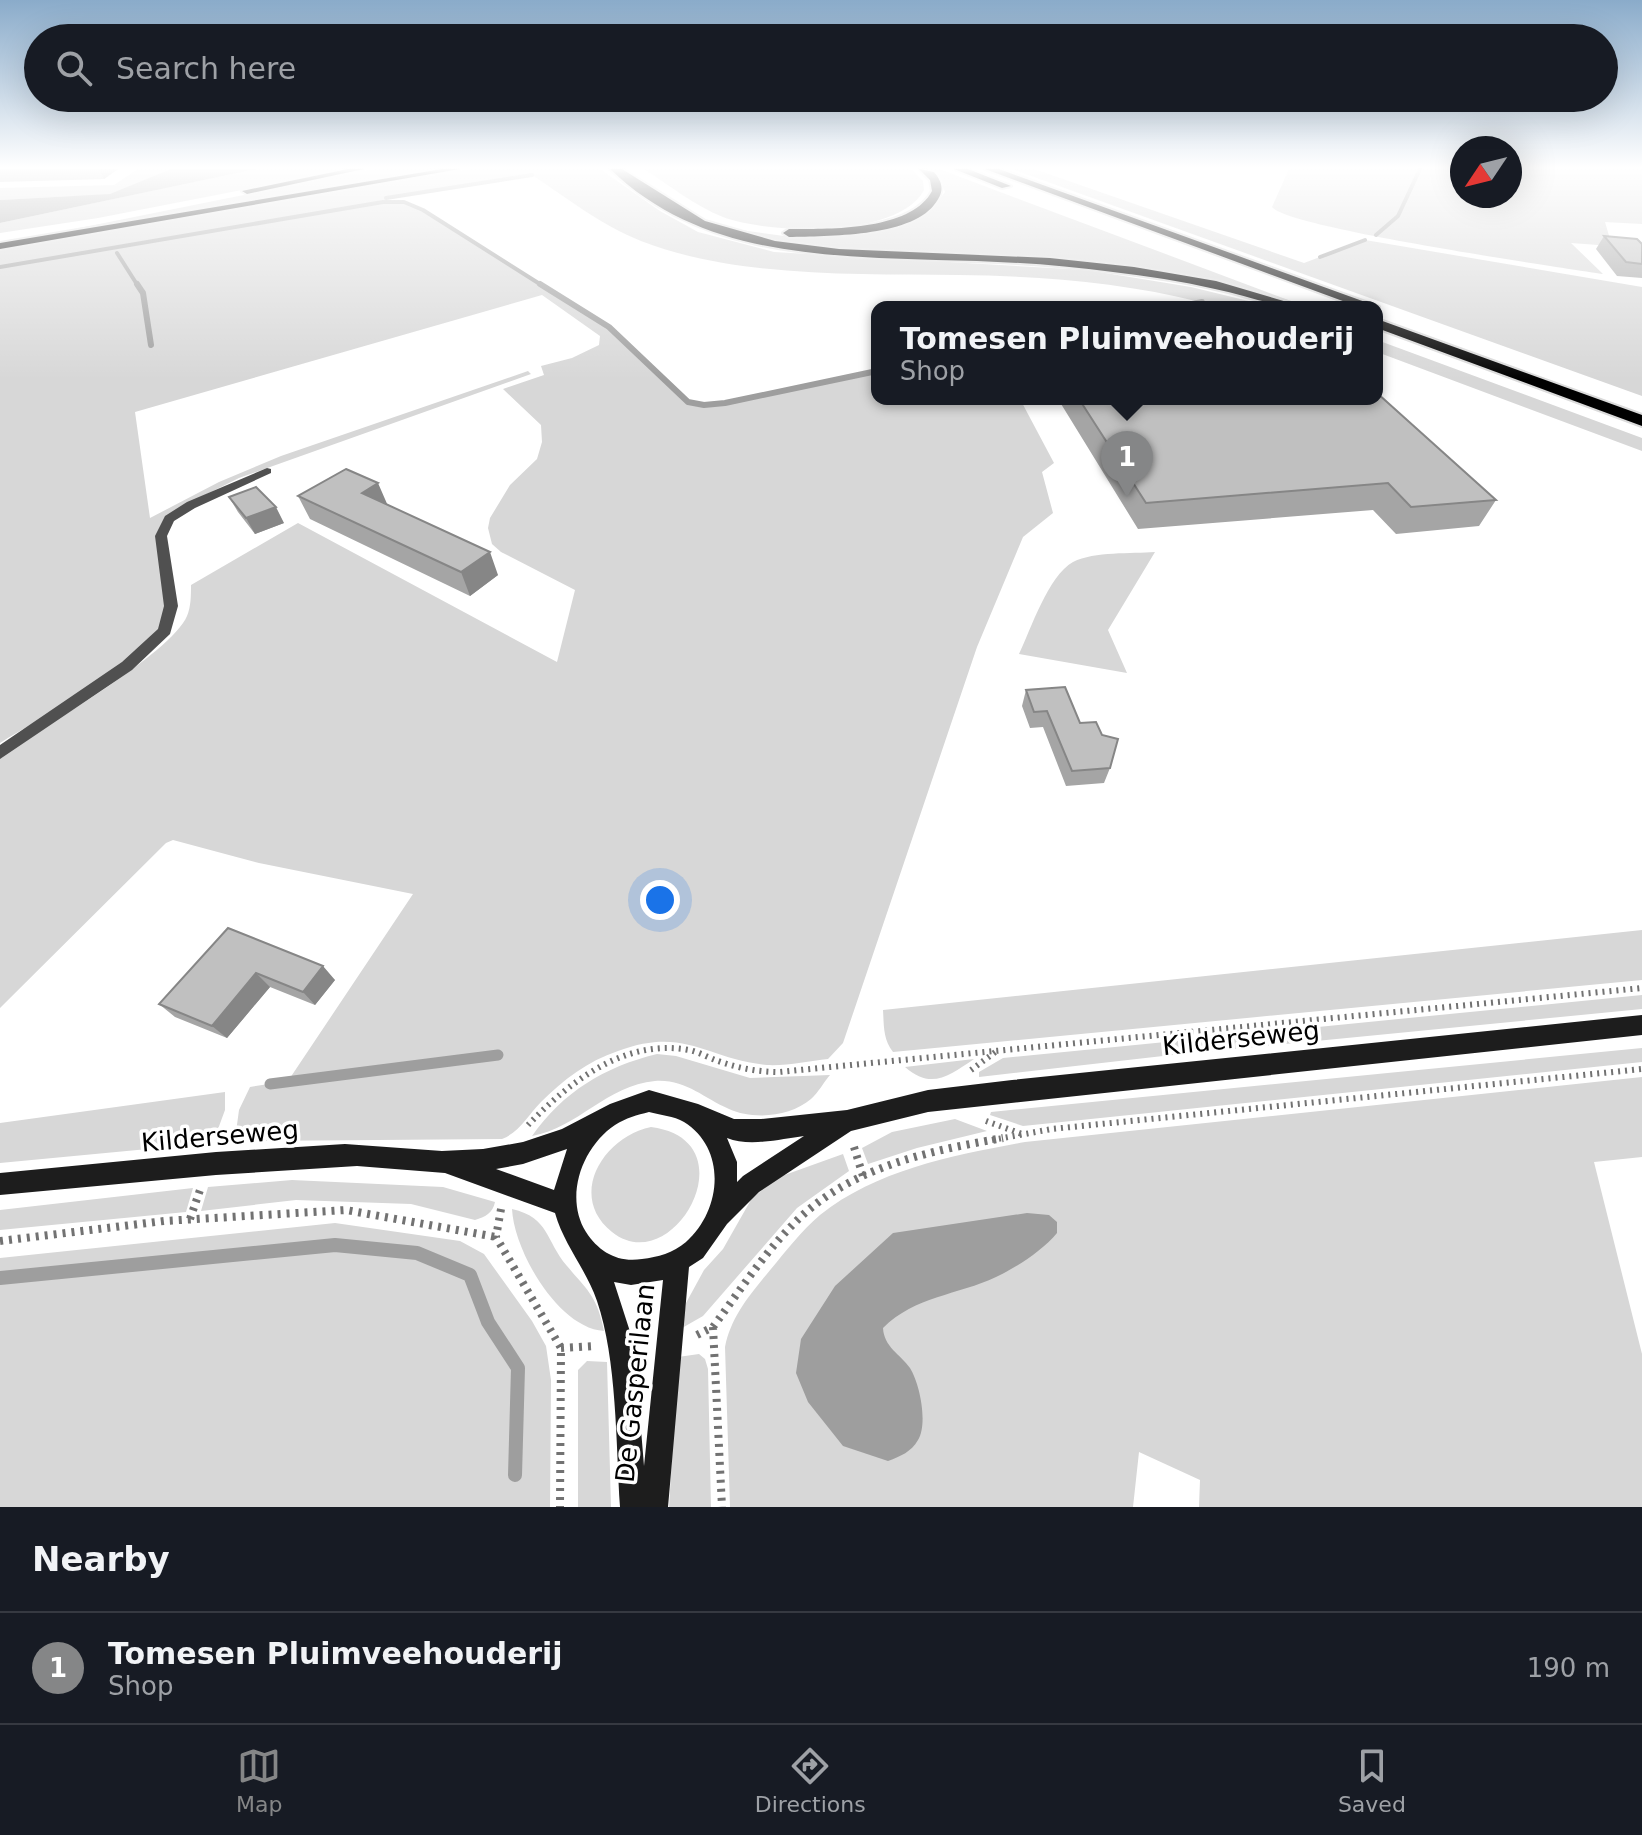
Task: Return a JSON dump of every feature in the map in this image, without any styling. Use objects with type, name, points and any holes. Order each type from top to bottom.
[{"type":"highway","points":[[752,239],[838,252],[1030,259],[1107,267],[1193,281],[1273,301]]},
{"type":"highway","points":[[1151,239],[1319,301]]},
{"type":"highway","points":[[1185,239],[1356,301]]},
{"type":"highway","points":[[1383,311],[1642,405]]},
{"type":"highway","points":[[1383,325],[1642,422]]},
{"type":"highway","points":[[1383,336],[1642,422]]},
{"type":"main road","points":[[0,246],[40,239]]},
{"type":"street","points":[[0,753],[127,666],[165,631],[171,606],[161,536],[169,519],[191,505],[267,471]]},
{"type":"street","name":"Kilderseweg","points":[[698,1115],[734,1130],[761,1130],[847,1121],[928,1101],[1642,1025]]},
{"type":"street","points":[[649,1101],[675,1104],[698,1115],[716,1134],[726,1158],[727,1188],[719,1217],[702,1244],[677,1264],[648,1274],[617,1272],[591,1259],[572,1235],[564,1205],[568,1173],[580,1146],[600,1123],[624,1108],[649,1101]]},
{"type":"street","name":"Kilderseweg","points":[[719,1217],[751,1184],[847,1121]]},
{"type":"street","name":"Kilderseweg","points":[[0,1184],[209,1163],[350,1154],[444,1162],[512,1154],[572,1138],[600,1123]]},
{"type":"street","name":"Kilderseweg","points":[[444,1162],[564,1205]]},
{"type":"street","name":"De Gasperilaan","points":[[591,1259],[609,1299],[621,1344],[634,1507]]},
{"type":"street","name":"De Gasperilaan","points":[[654,1507],[658,1433],[677,1264]]},
{"type":"path","points":[[512,1154],[520,1134],[545,1106],[578,1079],[615,1059],[656,1046],[691,1050],[754,1072],[779,1072],[1642,988]]},
{"type":"path","points":[[722,1507],[713,1327],[781,1237],[820,1200],[863,1176],[973,1143],[1052,1129],[1642,1069]]},
{"type":"path","points":[[506,1184],[496,1237],[561,1348],[560,1507]]},
{"type":"path","points":[[0,1241],[164,1221],[346,1210],[496,1237]]},
{"type":"shaded area","points":[[62,239],[470,239],[609,327],[688,402],[704,405],[725,403],[871,373],[871,405],[1023,405],[1054,463],[1042,472],[1053,513],[1023,537],[977,647],[843,1043],[828,1059],[767,1065],[679,1043],[641,1044],[607,1055],[576,1072],[541,1102],[519,1128],[502,1139],[245,1141],[236,1132],[239,1110],[250,1087],[288,1081],[413,894],[259,863],[173,840],[166,843],[0,1008],[0,756],[157,650],[187,616],[191,585],[298,523],[557,662],[575,590],[501,552],[492,544],[488,528],[490,518],[510,485],[537,459],[542,442],[541,425],[503,389],[544,375],[541,366],[572,358],[599,345],[600,336],[542,295],[135,412],[150,518],[219,482],[281,456],[528,371],[531,374],[239,478],[187,504],[163,529],[169,600],[161,627],[123,665],[0,743],[0,250]]},
{"type":"shaded area","points":[[637,239],[726,239],[774,252],[1087,270],[1191,287],[1248,301],[1196,301],[1141,289],[1050,279],[798,272],[757,268],[678,253]]},
{"type":"shaded area","points":[[768,239],[1127,239],[1291,301],[1160,273],[787,244]]},
{"type":"shaded area","points":[[1207,239],[1236,239],[1304,263],[1365,240],[1642,287],[1642,396],[1383,301]]},
{"type":"shaded area","points":[[1390,239],[1610,239],[1612,246],[1571,243],[1603,274]]},
{"type":"shaded area","points":[[1383,342],[1642,438],[1642,451],[1383,354]]},
{"type":"shaded area","points":[[1155,552],[1108,630],[1127,673],[1019,654],[1048,591],[1073,562],[1102,555]]},
{"type":"shaded area","points":[[1642,930],[1642,980],[893,1052],[885,1032],[883,1010]]},
{"type":"shaded area","points":[[1642,995],[1642,1009],[979,1077],[979,1072],[1003,1058]]},
{"type":"shaded area","points":[[1642,1048],[1642,1062],[1023,1126],[990,1115],[991,1112]]},
{"type":"shaded area","points":[[657,1054],[676,1056],[750,1078],[830,1075],[814,1097],[793,1110],[771,1115],[749,1115],[729,1109],[676,1083],[655,1081],[638,1084],[607,1098],[564,1125],[532,1136],[557,1106],[586,1083],[619,1066]]},
{"type":"shaded area","points":[[974,1059],[948,1075],[932,1079],[914,1074],[905,1067]]},
{"type":"shaded area","points":[[1642,1077],[1642,1157],[1594,1162],[1642,1354],[1642,1507],[1199,1507],[1200,1480],[1139,1452],[1133,1507],[730,1507],[725,1347],[732,1325],[749,1296],[807,1227],[843,1199],[867,1186],[918,1166],[1025,1142]]},
{"type":"shaded area","points":[[225,1092],[225,1110],[218,1129],[190,1145],[0,1163],[0,1123]]},
{"type":"shaded area","points":[[955,1119],[987,1131],[868,1164],[862,1148],[892,1132]]},
{"type":"shaded area","points":[[651,1127],[681,1137],[696,1156],[699,1179],[692,1203],[678,1224],[658,1238],[635,1242],[612,1232],[599,1218],[592,1202],[592,1186],[606,1155],[618,1143]]},
{"type":"shaded area","points":[[843,1154],[849,1171],[797,1208],[703,1316],[682,1328],[686,1303],[704,1270],[723,1249],[752,1198],[779,1177]]},
{"type":"shaded area","points":[[292,1180],[443,1187],[495,1202],[488,1214],[475,1220],[411,1204],[296,1200],[201,1211],[208,1187]]},
{"type":"shaded area","points":[[193,1188],[186,1212],[0,1230],[0,1210]]},
{"type":"shaded area","points":[[512,1209],[534,1218],[546,1231],[560,1256],[591,1295],[604,1331],[587,1327],[570,1317],[542,1285],[521,1245]]},
{"type":"shaded area","points":[[1027,1213],[1049,1215],[1057,1222],[1057,1233],[1037,1252],[996,1277],[909,1309],[883,1328],[886,1340],[910,1368],[917,1384],[922,1404],[922,1424],[915,1444],[888,1461],[843,1446],[808,1402],[796,1373],[801,1339],[835,1286],[893,1233]]},
{"type":"shaded area","points":[[335,1223],[460,1241],[484,1254],[546,1346],[551,1380],[550,1507],[0,1507],[0,1258]]},
{"type":"shaded area","points":[[699,1354],[705,1359],[708,1369],[711,1507],[669,1507],[678,1357]]},
{"type":"shaded area","points":[[587,1361],[607,1362],[611,1507],[578,1507],[578,1370]]},
{"type":"building","points":[[1607,239],[1637,239],[1642,244],[1642,264],[1626,262]]},
{"type":"building","points":[[1383,398],[1496,500],[1411,507],[1388,483],[1146,503],[1083,405],[1383,405]]},
{"type":"building","points":[[346,469],[378,483],[362,493],[490,552],[461,572],[298,496]]},
{"type":"building","points":[[256,487],[276,507],[246,518],[229,497]]},
{"type":"building","points":[[1065,687],[1080,723],[1096,722],[1102,735],[1118,739],[1110,768],[1072,771],[1047,711],[1034,712],[1026,690]]},
{"type":"building","points":[[228,928],[323,966],[303,992],[256,973],[212,1026],[159,1004]]},
{"type":"waterway","points":[[0,267],[163,239]]},
{"type":"waterway","points":[[469,239],[543,286]]},
{"type":"waterway","points":[[1320,257],[1365,240]]},
{"type":"waterway","points":[[117,253],[138,286]]},
{"type":"waterway","points":[[137,284],[143,293],[151,345]]},
{"type":"waterway","points":[[540,284],[609,327],[688,402],[704,405],[725,403],[871,372]]},
{"type":"waterway","points":[[270,1084],[498,1055]]},
{"type":"waterway","points":[[0,1278],[335,1245],[417,1253],[470,1275],[488,1322],[518,1368],[515,1475]]},
{"type":"place","name":"Tomesen Pluimveehouderij","points":[[1127,497]]}]
